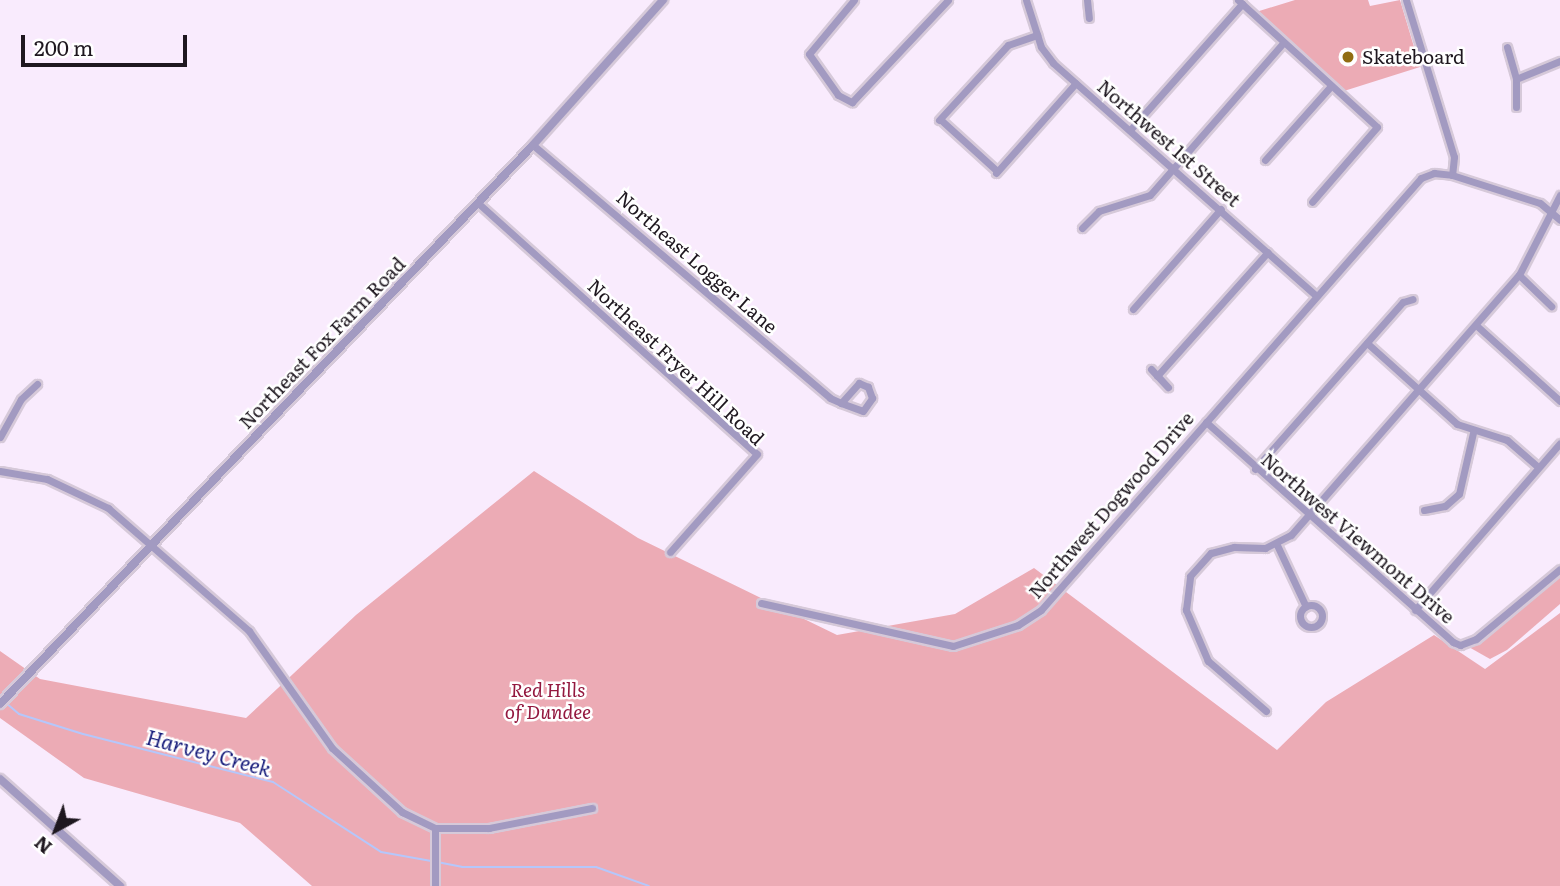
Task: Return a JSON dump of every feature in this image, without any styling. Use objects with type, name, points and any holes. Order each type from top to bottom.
[{"type":"street","name":"Northeast Fox Farm Road","points":[[0,704],[533,145],[663,0]]},
{"type":"street","points":[[854,0],[809,54],[838,95],[855,101],[948,0]]},
{"type":"street","name":"Northwest 1st Street","points":[[1026,0],[1045,54],[1315,295]]},
{"type":"street","points":[[1087,0],[1089,18]]},
{"type":"street","points":[[1406,0],[1454,157],[1452,175],[1533,201],[1560,220]]},
{"type":"street","points":[[1130,130],[1240,2],[1377,127],[1312,202]]},
{"type":"street","points":[[1037,35],[1004,48],[940,120],[996,171],[1076,83]]},
{"type":"street","points":[[1082,228],[1099,211],[1141,201],[1174,168],[1284,42]]},
{"type":"street","points":[[1507,47],[1516,79],[1516,107]]},
{"type":"street","points":[[1516,79],[1560,61]]},
{"type":"street","points":[[1265,160],[1331,86]]},
{"type":"street","name":"Northeast Logger Lane","points":[[533,145],[841,403]]},
{"type":"street","name":"Northwest Dogwood Drive","points":[[761,603],[953,646],[1018,625],[1041,610],[1315,295],[1427,175],[1452,175]]},
{"type":"street","points":[[1266,711],[1208,661],[1185,599],[1190,576],[1211,553],[1276,544],[1308,516],[1477,326],[1518,275],[1560,195]]},
{"type":"street","name":"Northeast Fryer Hill Road","points":[[478,203],[757,454],[670,552]]},
{"type":"street","points":[[1133,309],[1221,209]]},
{"type":"street","points":[[1168,387],[1154,373],[1268,252]]},
{"type":"street","points":[[1518,275],[1551,306]]},
{"type":"street","points":[[1255,469],[1403,302],[1413,299]]},
{"type":"street","points":[[1477,326],[1560,401]]},
{"type":"street","points":[[1367,343],[1419,391],[1473,433],[1507,440],[1538,467]]},
{"type":"street","points":[[859,383],[868,387],[873,398],[863,411],[841,403],[859,383]]},
{"type":"street","points":[[0,437],[21,399],[37,384]]},
{"type":"street","name":"Northwest Viewmont Drive","points":[[1206,422],[1255,469],[1453,642],[1467,644],[1560,569]]},
{"type":"street","points":[[1424,510],[1445,506],[1459,494],[1473,433]]},
{"type":"street","points":[[1415,610],[1560,443]]},
{"type":"street","points":[[0,471],[47,479],[91,497],[151,546],[249,631],[341,758],[402,812],[435,828],[489,828],[592,808]]},
{"type":"street","points":[[1276,544],[1306,607]]},
{"type":"street","points":[[0,779],[120,886]]},
{"type":"street","points":[[435,828],[435,886]]},
{"type":"green space","points":[[1295,0],[1368,0],[1370,6],[1400,0],[1420,67],[1344,91],[1256,12]]},
{"type":"green space","name":"Red Hills of Dundee","points":[[534,471],[638,538],[837,635],[955,614],[1034,568],[1277,750],[1326,702],[1434,635],[1485,669],[1560,613],[1560,886],[312,886],[240,823],[84,778],[0,718],[0,651],[40,679],[246,718],[356,615]]},
{"type":"green space","points":[[1560,572],[1560,604],[1507,650],[1490,659],[1467,646]]},
{"type":"waterway","name":"Harvey Creek","points":[[6,703],[19,714],[83,734],[273,782],[381,852],[431,861]]},
{"type":"waterway","name":"Harvey Creek","points":[[437,862],[462,867],[596,867],[649,886]]},
{"type":"place","name":"Skateboard","points":[[1348,57]]}]
